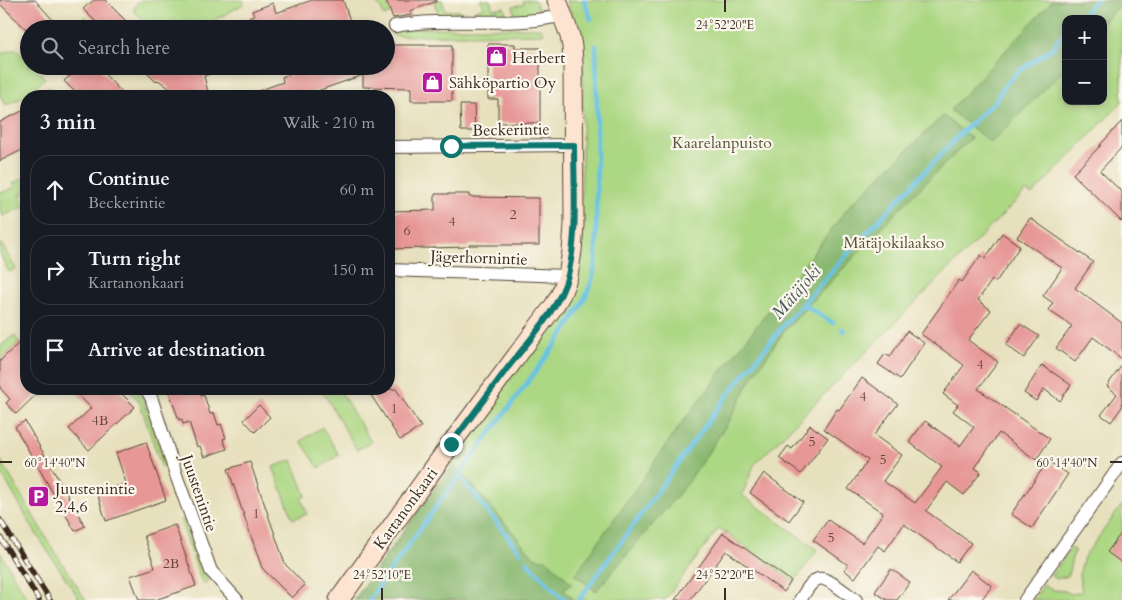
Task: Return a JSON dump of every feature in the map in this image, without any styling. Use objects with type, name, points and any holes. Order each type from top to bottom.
[{"type":"street","points":[[395,26],[415,22],[513,22],[545,19],[560,7]]},
{"type":"street","name":"Kartanonkaari","points":[[339,600],[483,401],[544,321],[561,294],[568,276],[574,225],[572,47],[560,7]]},
{"type":"street","name":"Beckerintie","points":[[395,147],[574,145]]},
{"type":"street","name":"Jägerhornintie","points":[[395,270],[568,276]]},
{"type":"street","name":"Juustenintie","points":[[150,395],[176,475],[211,571],[237,600]]},
{"type":"street","points":[[1025,600],[1122,463]]},
{"type":"street","points":[[800,600],[816,580],[822,579],[833,584],[856,600]]},
{"type":"green space","points":[[142,0],[243,0],[244,4],[215,20],[143,20],[133,10],[138,2]]},
{"type":"green space","points":[[378,0],[386,0],[391,13],[384,16],[381,8],[376,3]]},
{"type":"green space","points":[[442,0],[445,10],[460,11],[461,18],[440,18],[434,2]]},
{"type":"green space","points":[[480,0],[490,0],[493,9],[504,7],[507,17],[476,17],[475,10],[484,7]]},
{"type":"green space","points":[[523,0],[535,0],[539,12],[515,15],[513,6],[524,4]]},
{"type":"green space","name":"Kaarelanpuisto","points":[[567,0],[1122,0],[1122,102],[1032,195],[1026,191],[754,465],[742,495],[817,550],[794,582],[719,528],[665,600],[354,600],[499,396],[581,236],[583,68],[580,43]]},
{"type":"green space","points":[[1053,0],[1122,0],[1107,19],[1107,15],[1062,15],[1062,72],[991,143],[950,110]]},
{"type":"green space","points":[[395,28],[540,28],[543,32],[542,34],[395,36]]},
{"type":"green space","points":[[17,49],[20,53],[20,75],[42,75],[45,78],[33,90],[20,90],[20,99],[5,105],[0,96],[0,54]]},
{"type":"green space","points":[[49,86],[52,90],[45,90]]},
{"type":"green space","points":[[943,116],[971,138],[912,196],[784,331],[752,378],[729,421],[687,484],[596,591],[575,575],[678,428],[851,204]]},
{"type":"green space","points":[[20,180],[20,209],[3,216],[0,210],[0,191],[1,193],[15,187],[13,183]]},
{"type":"green space","points":[[0,242],[16,269],[9,272],[0,254]]},
{"type":"green space","points":[[14,335],[19,342],[0,360],[0,347]]},
{"type":"green space","points":[[133,395],[139,395],[143,399],[166,466],[162,468],[139,401]]},
{"type":"green space","points":[[250,395],[264,395],[260,397]]},
{"type":"green space","points":[[325,395],[343,395],[371,442],[357,450]]},
{"type":"green space","points":[[322,427],[339,455],[319,468],[301,441]]},
{"type":"green space","points":[[0,459],[51,546],[86,600],[80,600],[37,535],[0,471]]},
{"type":"green space","points":[[292,460],[306,496],[301,498],[307,514],[293,519],[273,467]]},
{"type":"green space","points":[[453,463],[534,557],[546,559],[572,584],[564,588],[565,592],[572,597],[570,600],[354,600]]},
{"type":"green space","points":[[1122,505],[1122,600],[1033,600],[1044,585],[1054,590],[1065,591],[1071,594],[1082,592],[1079,575],[1084,557]]},
{"type":"green space","points":[[180,520],[185,520],[196,552],[192,553]]},
{"type":"green space","points":[[1071,548],[1075,551],[1068,576],[1056,579],[1051,576]]},
{"type":"green space","points":[[0,552],[28,600],[0,600]]},
{"type":"green space","points":[[197,556],[208,580],[205,584],[201,580],[193,557]]},
{"type":"building","points":[[0,0],[35,0],[53,20],[20,20],[20,23],[0,4]]},
{"type":"building","points":[[94,0],[105,0],[125,20],[94,20],[83,9]]},
{"type":"building","points":[[312,0],[343,0],[350,20],[243,20],[254,16],[252,11],[273,3],[276,13]]},
{"type":"building","points":[[386,0],[437,1],[410,11],[412,15],[393,18]]},
{"type":"building","points":[[488,44],[515,44],[515,48],[540,48],[540,123],[498,123],[498,99],[488,99]]},
{"type":"building","points":[[395,45],[452,45],[452,101],[411,101],[411,88],[363,87],[363,75],[395,75]]},
{"type":"building","points":[[105,75],[119,90],[73,90],[64,81],[70,76]]},
{"type":"building","points":[[149,75],[207,75],[204,76],[208,90],[170,90],[158,80],[156,82]]},
{"type":"building","points":[[287,75],[363,75],[320,90],[261,90],[283,82],[282,77]]},
{"type":"building","points":[[460,105],[474,105],[475,131],[461,131]]},
{"type":"building","points":[[20,112],[20,151],[0,161],[0,122]]},
{"type":"building","points":[[1122,121],[1122,147],[1100,171],[1122,192],[1122,222],[1073,174]]},
{"type":"building","points":[[435,194],[469,194],[469,197],[539,198],[539,245],[469,245],[469,247],[395,249],[395,211],[435,210]]},
{"type":"building","points":[[1030,218],[1093,262],[1075,288],[1122,323],[1122,359],[1093,337],[1075,362],[1056,348],[1072,326],[1048,310],[1053,303],[1043,296],[1062,268],[1017,237]]},
{"type":"building","points":[[1002,233],[1020,246],[996,282],[992,280],[978,300],[991,310],[968,340],[998,362],[978,389],[1050,439],[1036,460],[999,433],[975,468],[981,472],[964,495],[947,482],[926,511],[971,543],[957,562],[904,524],[885,551],[878,546],[855,578],[844,570],[848,565],[813,540],[828,520],[862,543],[883,513],[848,489],[868,460],[824,429],[837,409],[839,410],[862,378],[898,404],[874,435],[902,455],[883,481],[915,503],[942,467],[909,442],[925,421],[960,446],[974,427],[953,411],[958,405],[943,394],[964,365],[921,334],[959,280],[962,282],[981,255],[985,259]]},
{"type":"building","points":[[1020,324],[1039,336],[1024,358],[1006,345]]},
{"type":"building","points":[[907,331],[924,343],[900,379],[878,364],[885,354],[890,357]]},
{"type":"building","points":[[20,342],[20,395],[36,395],[16,414],[6,403],[10,399],[0,388],[0,361]]},
{"type":"building","points":[[1042,365],[1071,385],[1060,401],[1044,389],[1036,401],[1024,393]]},
{"type":"building","points":[[1122,365],[1122,407],[1111,422],[1101,415],[1117,394],[1107,386]]},
{"type":"building","points":[[396,389],[421,427],[400,440],[371,395],[395,395]]},
{"type":"building","points":[[79,395],[123,395],[135,407],[89,450],[69,429],[91,408]]},
{"type":"building","points":[[170,395],[204,395],[210,414],[214,413],[218,425],[221,424],[226,438],[223,439],[227,449],[204,457],[200,446],[197,447],[189,422],[183,424],[182,419],[179,420]]},
{"type":"building","points":[[259,405],[270,417],[255,432],[244,420]]},
{"type":"building","points":[[25,421],[85,526],[75,531],[15,427]]},
{"type":"building","points":[[810,425],[828,438],[801,474],[779,458],[788,446],[792,449]]},
{"type":"building","points":[[146,442],[166,500],[106,521],[97,493],[126,483],[116,453]]},
{"type":"building","points":[[1048,461],[1068,474],[1032,528],[1011,514]]},
{"type":"building","points":[[250,462],[285,564],[305,585],[292,598],[262,568],[228,469]]},
{"type":"building","points":[[764,473],[803,502],[789,521],[750,493]]},
{"type":"building","points":[[175,525],[196,586],[155,600],[139,600],[130,576],[155,568],[144,536]]},
{"type":"building","points":[[1122,532],[1122,563],[1107,552]]},
{"type":"building","points":[[723,533],[791,581],[784,592],[726,551],[690,600],[675,600]]},
{"type":"building","points":[[891,569],[910,582],[897,600],[887,600],[875,592]]},
{"type":"building","points":[[971,570],[992,586],[981,600],[948,600]]},
{"type":"waterway","points":[[584,0],[591,19]]},
{"type":"waterway","name":"Mätäjoki","points":[[1082,15],[1096,0]]},
{"type":"waterway","name":"Mätäjoki","points":[[579,600],[723,401],[783,326],[851,250],[960,134],[995,101],[1005,85],[1019,71],[1054,47],[1062,35]]},
{"type":"waterway","points":[[520,552],[459,475],[564,333],[582,304],[591,284],[596,261],[596,46]]},
{"type":"waterway","points":[[802,304],[833,323]]},
{"type":"waterway","points":[[369,600],[459,475]]},
{"type":"waterway","points":[[526,561],[566,600]]},
{"type":"railway","points":[[0,520],[50,600]]},
{"type":"railway","points":[[0,537],[39,600]]},
{"type":"place","name":"Herbert","points":[[496,57]]},
{"type":"place","name":"Sähköpartio Oy","points":[[433,82]]},
{"type":"place","name":"Juustenintie 2,4,6","points":[[39,497]]},
{"type":"route","points":[[451,146],[574,145],[574,225],[572,251],[568,276],[561,294],[544,321],[451,444]]},
{"type":"park label","name":"Mätäjokilaakso","points":[[894,242]]}]
